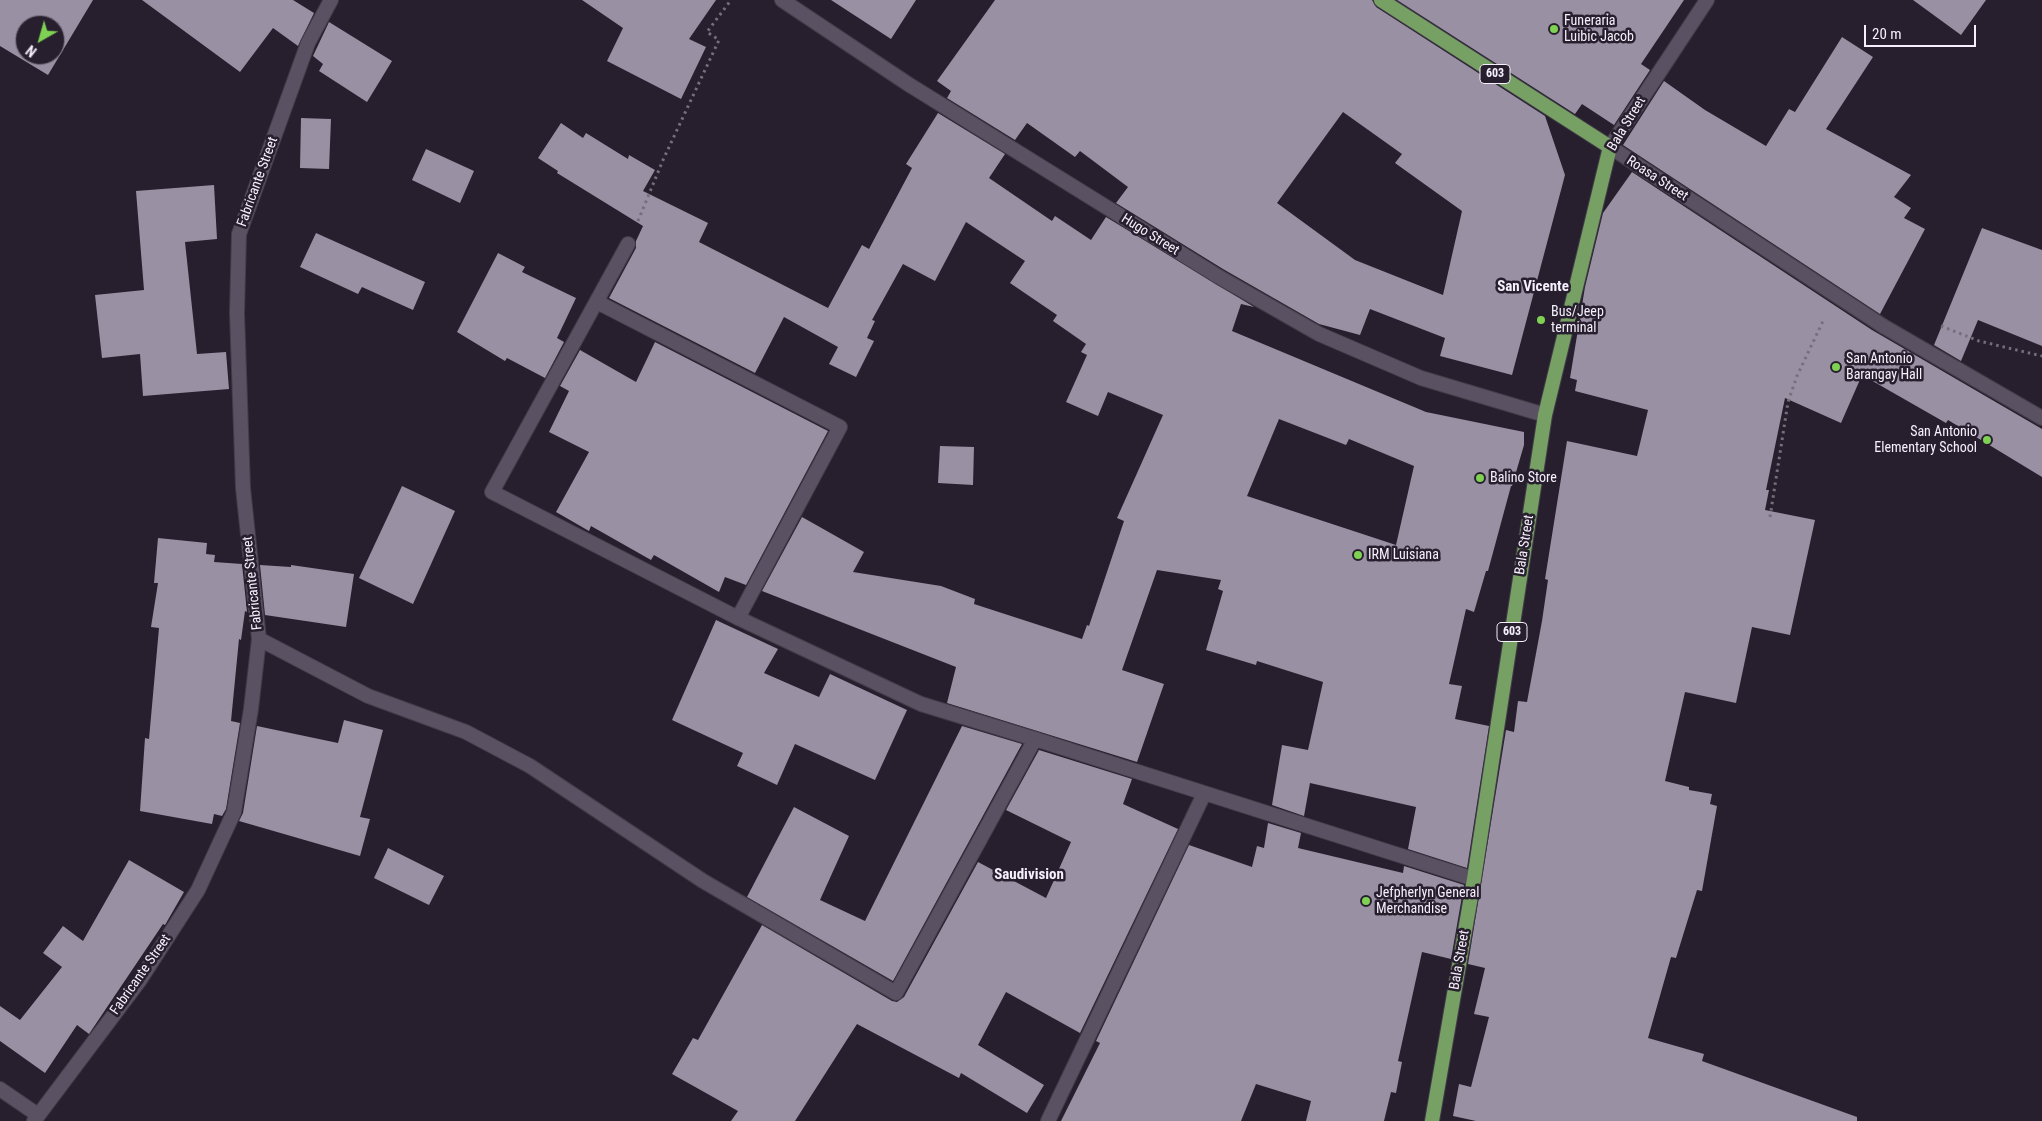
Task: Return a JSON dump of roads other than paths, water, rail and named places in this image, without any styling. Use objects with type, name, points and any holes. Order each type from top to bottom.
[{"type":"main road","name":"Roasa Street","points":[[1381,0],[1610,147]]},
{"type":"main road","name":"Bala Street","points":[[1432,1121],[1474,879],[1545,415],[1610,147]]},
{"type":"street","name":"Fabricante Street","points":[[36,1118],[145,972],[198,890],[234,812],[251,709],[259,639],[243,488],[237,313],[239,234],[308,43],[331,0]]},
{"type":"street","name":"Hugo Street","points":[[782,0],[908,84],[1219,278],[1319,334],[1421,378],[1545,415]]},
{"type":"street","name":"Bala Street","points":[[1610,147],[1707,0]]},
{"type":"street","name":"Roasa Street","points":[[1610,147],[1882,326],[2042,418]]},
{"type":"street","points":[[628,244],[492,492],[738,618],[920,704],[1474,879]]},
{"type":"street","points":[[597,302],[840,427],[738,618]]},
{"type":"street","points":[[259,639],[368,696],[466,732],[530,766],[703,881],[896,993],[1035,739]]},
{"type":"street","points":[[1048,1121],[1204,794]]},
{"type":"street","points":[[0,1089],[36,1118]]},
{"type":"place","name":"Funeraria Luibic Jacob","points":[[1554,29]]},
{"type":"place","name":"Bus/Jeep terminal","points":[[1541,320]]},
{"type":"place","name":"San Antonio Barangay Hall","points":[[1836,367]]},
{"type":"place","name":"San Antonio Elementary School","points":[[1987,440]]},
{"type":"place","name":"Balino Store","points":[[1480,478]]},
{"type":"place","name":"IRM Luisiana","points":[[1358,555]]},
{"type":"place","name":"Jefpherlyn General Merchandise","points":[[1366,901]]},
{"type":"district","name":"San Vicente","points":[[1533,287]]},
{"type":"district","name":"Saudivision","points":[[1029,875]]}]
